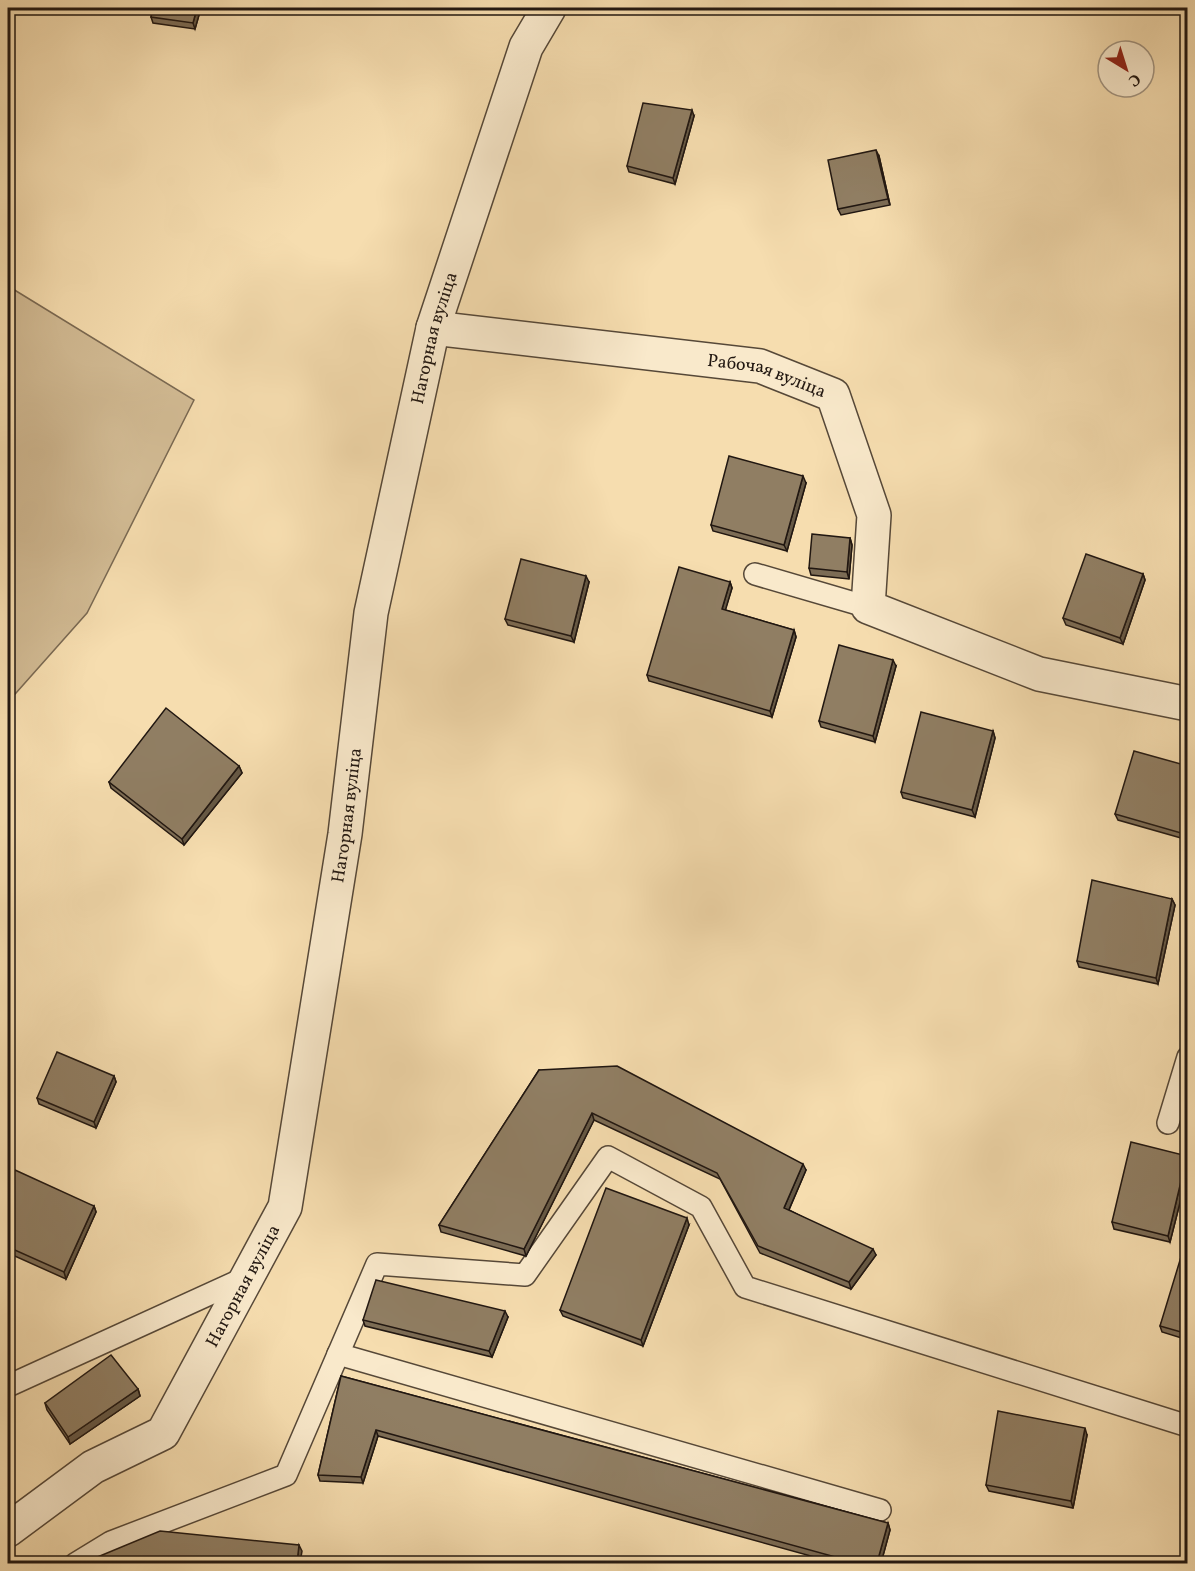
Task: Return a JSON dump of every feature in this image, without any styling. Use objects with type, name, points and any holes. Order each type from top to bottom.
[{"type":"street","name":"Нагорная вуліца","points":[[8,1530],[93,1467],[162,1434],[285,1207],[345,834],[371,613],[433,328],[526,47],[549,8]]},
{"type":"street","name":"Рабочая вуліца","points":[[433,328],[760,366],[833,395],[874,515],[868,607]]},
{"type":"street","points":[[868,607],[1038,674],[1188,704]]},
{"type":"lane","points":[[755,574],[868,607]]},
{"type":"lane","points":[[1168,1123],[1188,1057]]},
{"type":"lane","points":[[75,1563],[111,1542],[286,1475],[377,1264],[525,1275],[608,1157],[701,1207],[745,1287],[1188,1426]]},
{"type":"lane","points":[[8,1386],[247,1277]]},
{"type":"lane","points":[[338,1354],[880,1510]]},
{"type":"shaded area","points":[[8,286],[194,400],[87,613],[8,702]]},
{"type":"building","points":[[153,8],[197,8],[193,23],[151,17]]},
{"type":"building","points":[[643,103],[692,110],[673,178],[627,166]]},
{"type":"building","points":[[876,150],[888,199],[838,209],[828,160]]},
{"type":"building","points":[[729,456],[803,476],[784,545],[711,525]]},
{"type":"building","points":[[812,534],[850,538],[847,572],[809,568]]},
{"type":"building","points":[[1086,554],[1143,574],[1120,638],[1063,618]]},
{"type":"building","points":[[521,559],[586,576],[571,636],[505,619]]},
{"type":"building","points":[[679,567],[730,582],[722,609],[794,630],[770,711],[647,675]]},
{"type":"building","points":[[839,645],[893,660],[873,736],[819,721]]},
{"type":"building","points":[[166,708],[239,766],[182,839],[109,782]]},
{"type":"building","points":[[921,712],[993,731],[972,810],[901,792]]},
{"type":"building","points":[[1134,751],[1188,766],[1188,835],[1115,814]]},
{"type":"building","points":[[1092,880],[1172,899],[1156,978],[1077,961]]},
{"type":"building","points":[[57,1052],[114,1076],[94,1122],[37,1098]]},
{"type":"building","points":[[617,1066],[803,1164],[784,1208],[873,1249],[849,1282],[758,1246],[717,1173],[592,1113],[524,1249],[439,1225],[539,1070]]},
{"type":"building","points":[[1131,1142],[1187,1156],[1168,1236],[1112,1222]]},
{"type":"building","points":[[15,1170],[94,1206],[64,1272],[8,1247],[8,1188]]},
{"type":"building","points":[[606,1188],[687,1218],[641,1340],[560,1310]]},
{"type":"building","points":[[1181,1257],[1188,1259],[1188,1334],[1160,1326]]},
{"type":"building","points":[[376,1280],[505,1311],[489,1351],[363,1320]]},
{"type":"building","points":[[111,1355],[138,1389],[68,1437],[45,1403]]},
{"type":"building","points":[[341,1376],[888,1523],[877,1563],[857,1563],[376,1430],[361,1477],[318,1475]]},
{"type":"building","points":[[998,1411],[1085,1428],[1071,1501],[986,1485]]},
{"type":"building","points":[[160,1531],[299,1545],[297,1563],[83,1563]]}]
